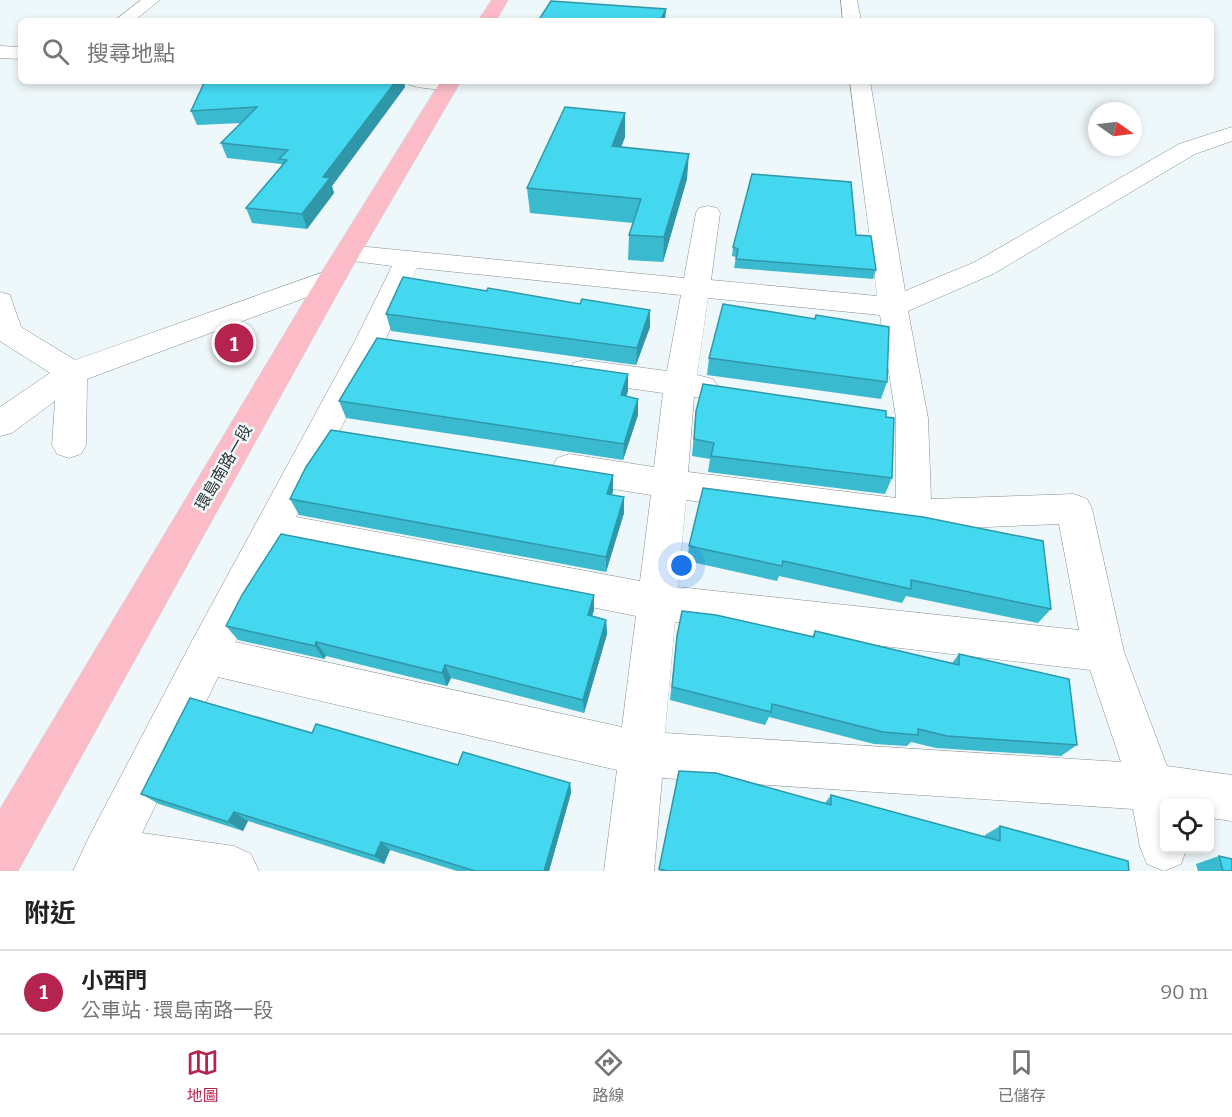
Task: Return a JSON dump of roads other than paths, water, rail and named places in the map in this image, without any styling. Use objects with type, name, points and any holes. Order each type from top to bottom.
[{"type":"main road","points":[[489,18],[500,0]]},
{"type":"main road","name":"環島南路一段","points":[[0,855],[339,265],[438,84]]},
{"type":"lane","points":[[127,18],[152,0]]},
{"type":"lane","points":[[849,0],[852,18]]},
{"type":"lane","points":[[0,52],[18,53]]},
{"type":"lane","points":[[860,84],[893,307],[894,415],[914,515]]},
{"type":"lane","points":[[0,424],[72,373],[339,265],[408,259],[893,307],[984,268],[1186,149],[1232,134]]},
{"type":"lane","points":[[628,871],[680,384],[708,213]]},
{"type":"lane","points":[[234,871],[103,862],[272,528],[339,432],[382,342],[408,259]]},
{"type":"lane","points":[[0,301],[8,332],[72,373]]},
{"type":"lane","points":[[554,367],[727,391]]},
{"type":"lane","points":[[69,445],[72,373]]},
{"type":"lane","points":[[543,464],[671,484],[914,515],[1074,510],[1104,652],[1152,787],[1160,825]]},
{"type":"lane","points":[[272,528],[656,602],[1104,652]]},
{"type":"lane","points":[[207,655],[642,754],[1152,787],[1232,798]]},
{"type":"lane","points":[[1166,853],[1170,871]]},
{"type":"place","name":"小西門","points":[[234,343]]}]
